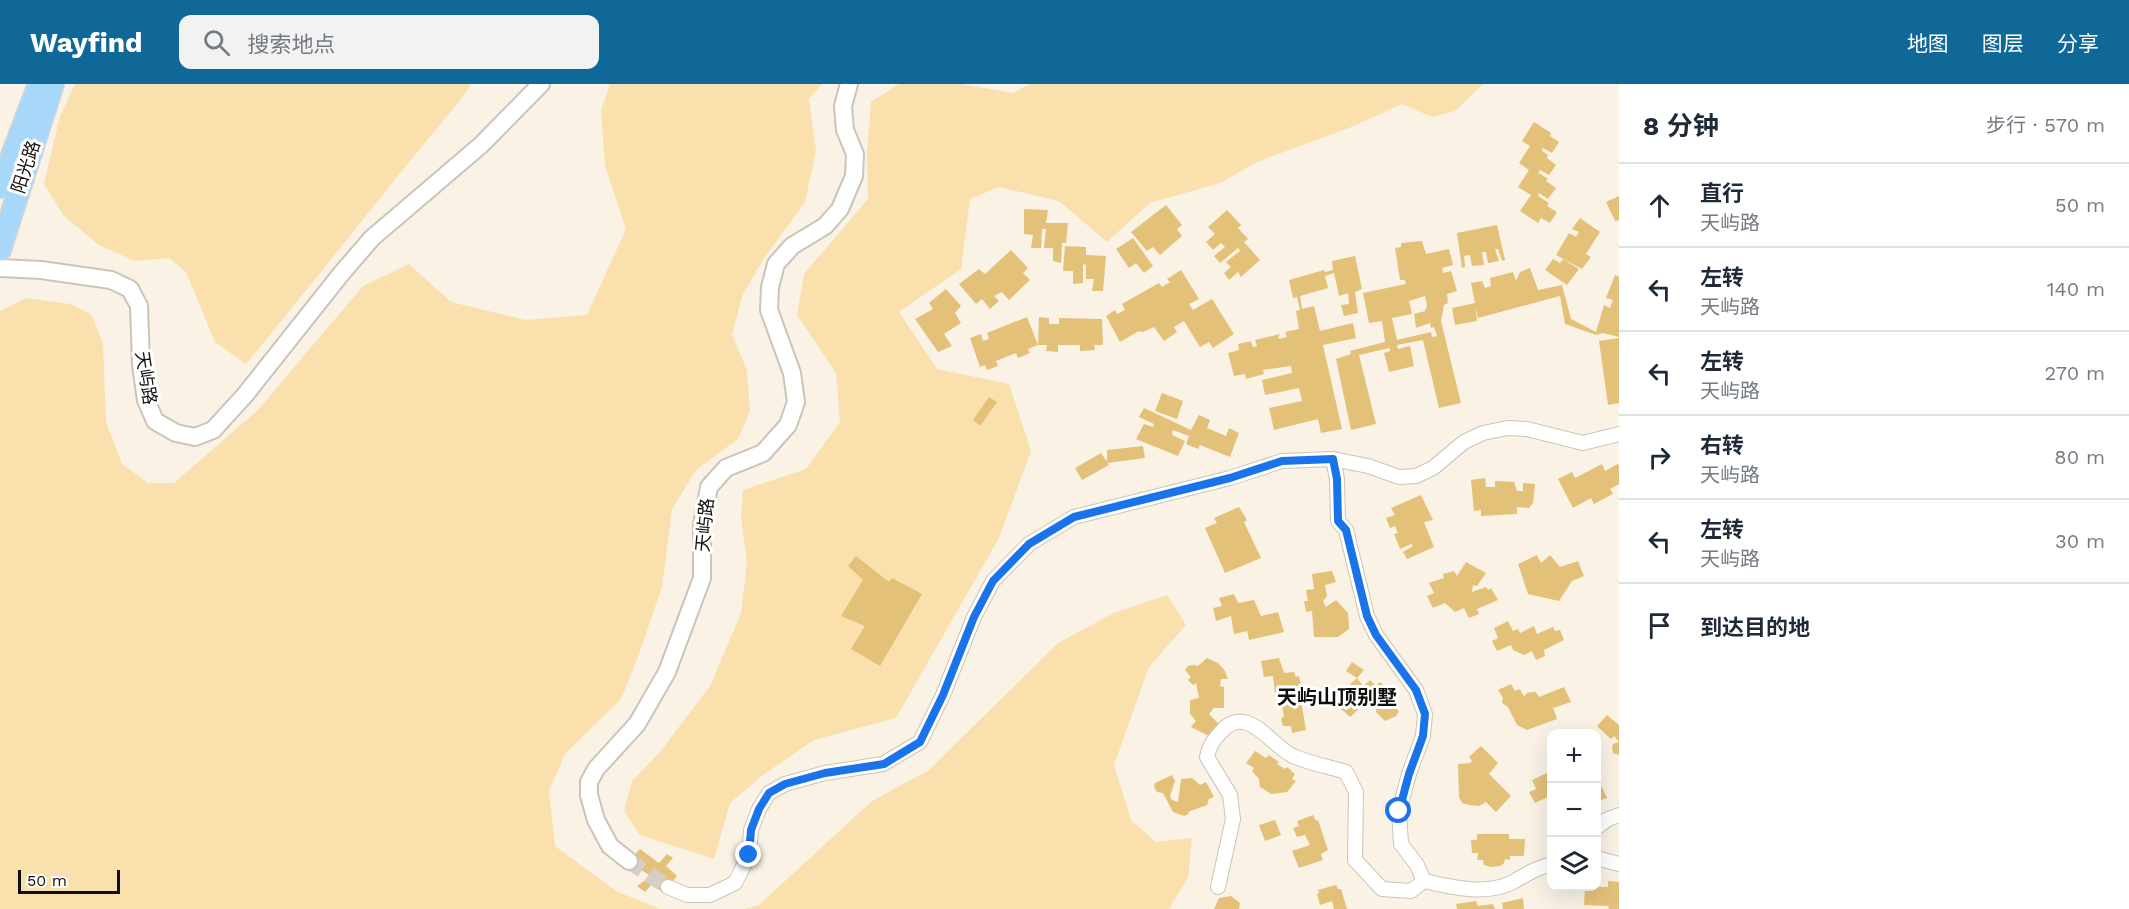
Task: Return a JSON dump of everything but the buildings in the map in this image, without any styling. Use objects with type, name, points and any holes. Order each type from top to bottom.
[{"type":"main road","name":"阳光路","points":[[0,187],[39,84]]},
{"type":"main road","name":"阳光路","points":[[0,250],[53,84]]},
{"type":"street","name":"天屿路","points":[[0,268],[40,270],[111,280],[130,290],[139,306],[141,365],[146,400],[155,421],[176,433],[195,437],[213,430],[245,396],[372,238],[481,145],[541,84]]},
{"type":"street","name":"天屿路","points":[[629,861],[610,846],[596,820],[589,782],[596,769],[637,724],[667,672],[702,578],[702,525],[709,488],[726,468],[763,453],[788,425],[796,402],[792,373],[769,310],[770,287],[776,264],[792,246],[825,226],[840,209],[854,176],[855,154],[845,130],[843,106],[849,84]]},
{"type":"street","points":[[668,887],[687,895],[710,895],[735,883],[749,855],[751,830],[759,809],[769,793],[777,788],[825,773],[884,764],[920,742],[943,695],[974,617],[993,581],[1029,544],[1074,517],[1230,478],[1282,461],[1333,459],[1368,466],[1399,477],[1416,476],[1433,468],[1464,442],[1483,433],[1508,428],[1527,429],[1583,443],[1619,434]]},
{"type":"street","points":[[1333,459],[1337,479],[1338,521],[1346,530],[1367,616],[1376,635],[1416,690],[1425,714],[1423,736],[1399,811],[1401,844],[1417,865],[1424,881]]},
{"type":"street","points":[[1218,887],[1233,819],[1230,795],[1207,757],[1209,746],[1224,728],[1238,721],[1251,723],[1292,755],[1346,772],[1356,792],[1355,860],[1382,889],[1411,891],[1424,881],[1456,888],[1487,890],[1512,883],[1531,870],[1547,865]]},
{"type":"street","points":[[1601,824],[1619,814]]},
{"type":"street","points":[[1601,859],[1619,864]]},
{"type":"shaded area","points":[[75,84],[471,84],[246,364],[215,342],[186,272],[169,258],[135,261],[99,245],[64,216],[44,184],[60,116]]},
{"type":"shaded area","points":[[610,84],[822,84],[809,99],[816,151],[805,202],[763,260],[742,296],[732,335],[747,370],[750,411],[738,439],[696,470],[672,509],[662,587],[621,699],[565,754],[549,791],[555,846],[616,891],[660,909],[0,909],[0,311],[26,298],[70,304],[91,314],[103,343],[106,422],[122,464],[148,483],[174,483],[257,411],[363,286],[409,264],[451,302],[525,320],[587,315],[626,229],[605,165],[601,111]]},
{"type":"shaded area","points":[[899,84],[960,84],[1013,93],[1030,84],[1483,84],[1455,111],[1432,117],[1402,104],[1349,128],[1259,161],[1220,183],[1150,203],[1107,242],[1059,201],[999,187],[970,199],[961,269],[899,312],[937,369],[1009,384],[1031,451],[999,538],[896,718],[814,740],[763,775],[730,803],[714,859],[640,835],[624,811],[632,781],[660,752],[710,686],[741,613],[747,563],[741,517],[743,490],[806,469],[840,422],[836,373],[797,315],[804,274],[868,199],[867,154],[871,102]]},
{"type":"shaded area","points":[[1167,595],[1186,625],[1149,667],[1114,765],[1131,820],[1156,842],[1192,838],[1188,878],[1169,909],[745,909],[759,905],[872,801],[929,770],[1058,643],[1114,613]]},
{"type":"tunnel","points":[[629,861],[668,887]]},
{"type":"district","name":"天屿山顶别墅","points":[[1337,697]]},
{"type":"route","points":[[749,855],[751,830],[759,809],[769,793],[785,784],[825,773],[884,764],[920,742],[943,695],[974,617],[993,581],[1029,544],[1074,517],[1230,478],[1282,461],[1333,459],[1337,479],[1338,521],[1346,530],[1367,616],[1376,635],[1416,690],[1425,714],[1423,736],[1399,811]]}]
